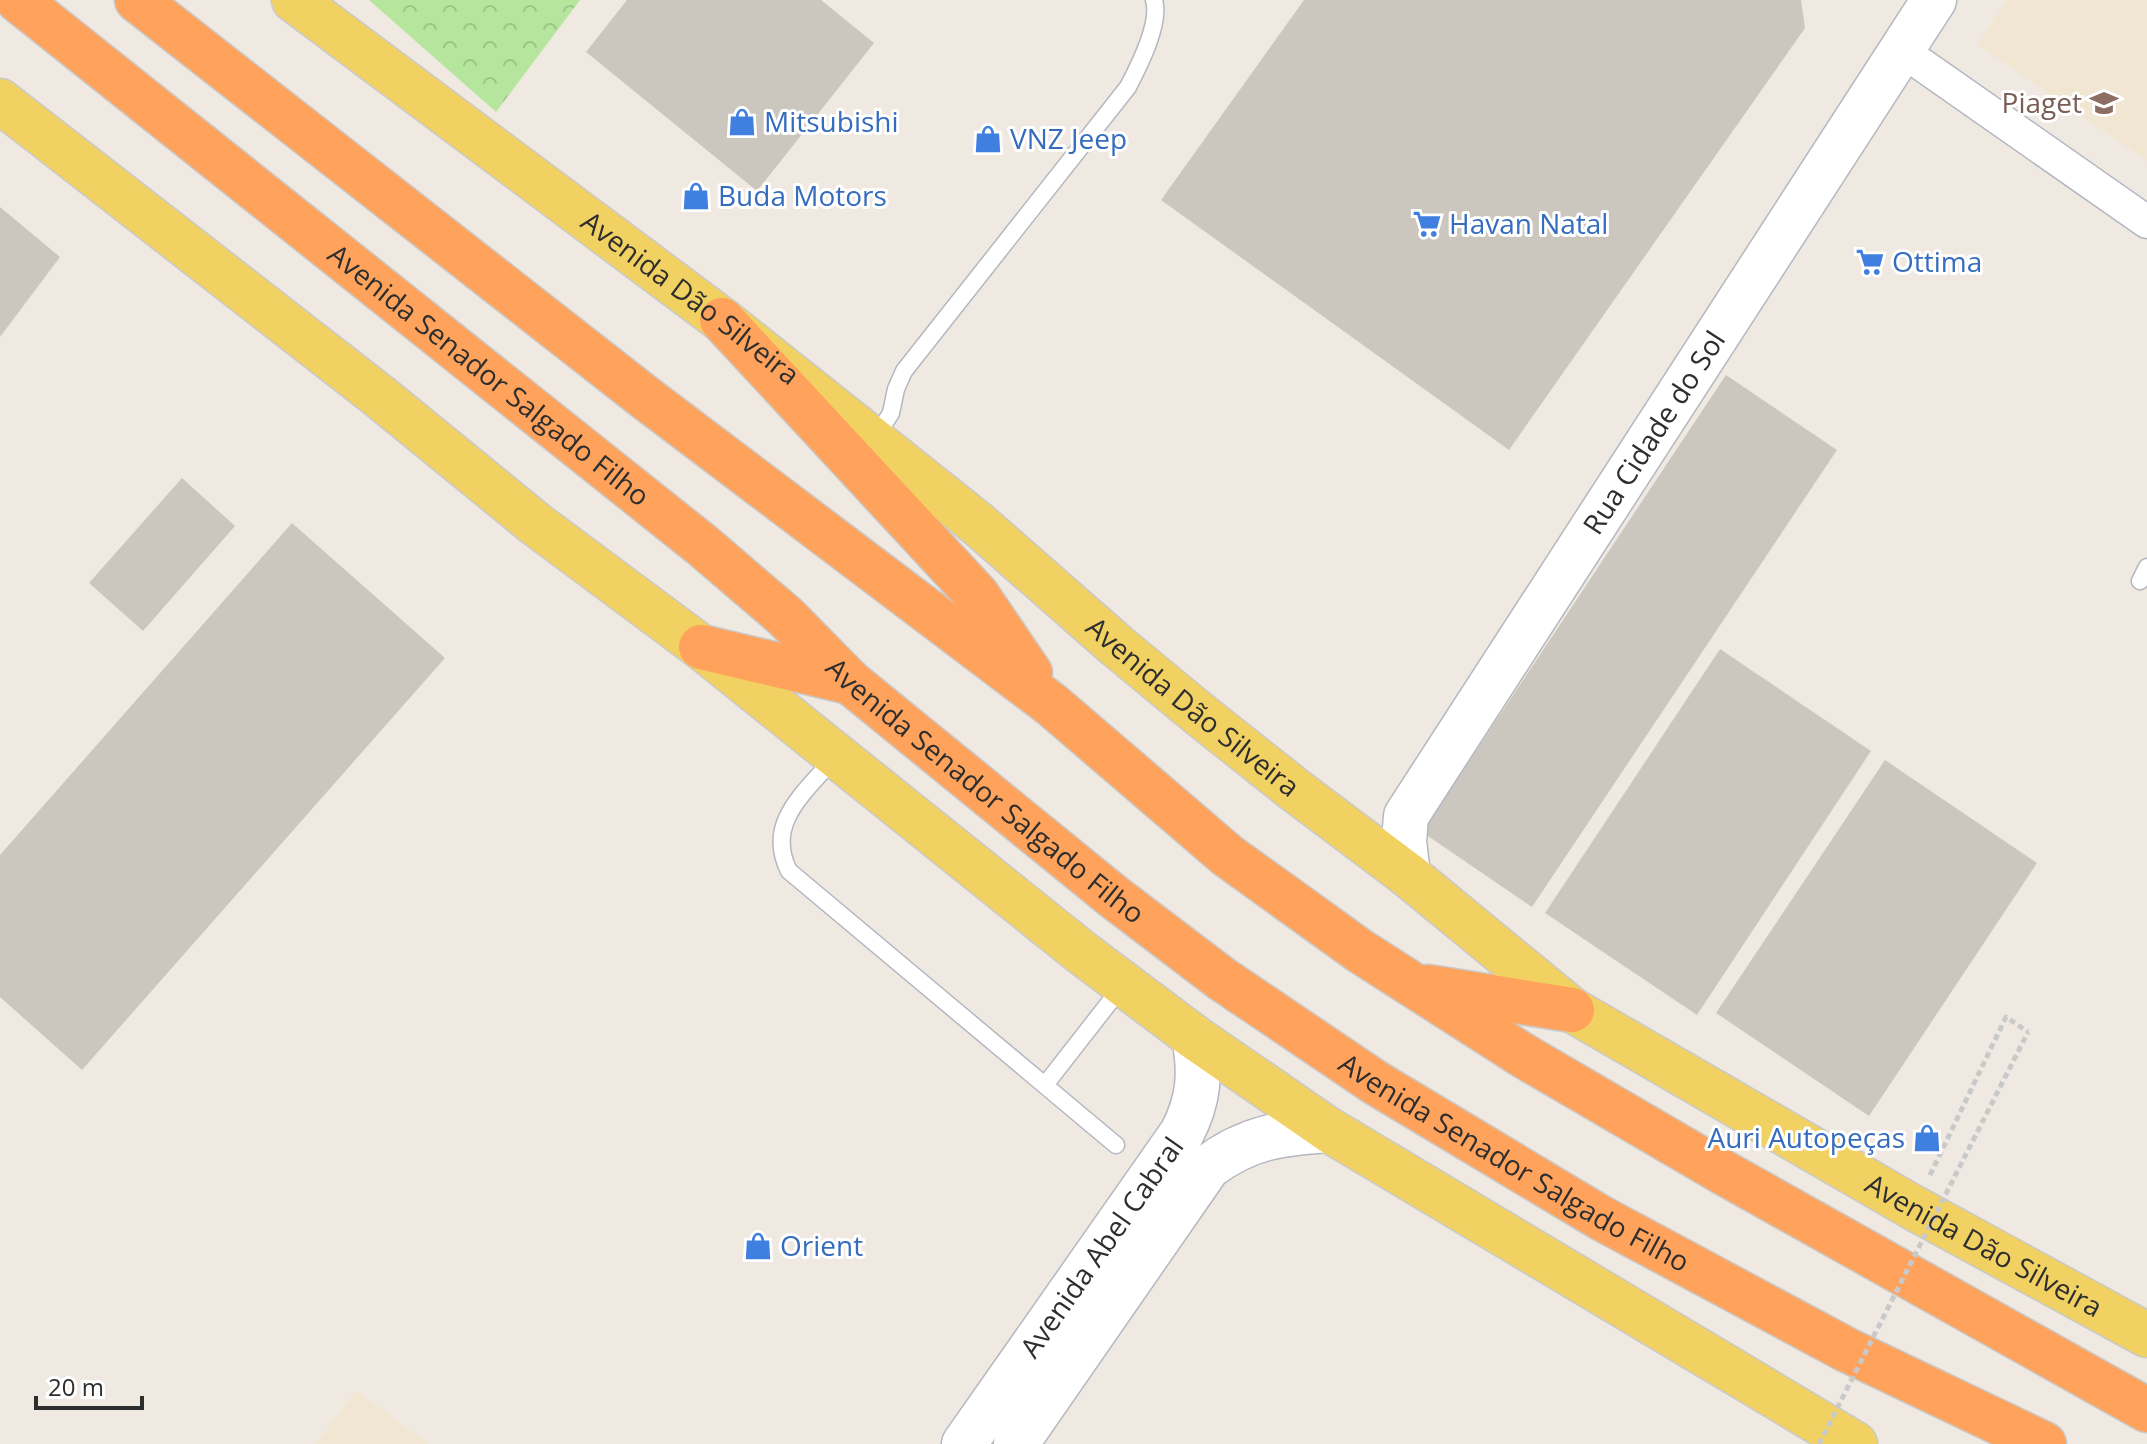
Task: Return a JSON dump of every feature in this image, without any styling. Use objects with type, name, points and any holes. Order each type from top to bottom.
[{"type":"highway","name":"Avenida Senador Salgado Filho","points":[[18,0],[702,545],[786,617],[850,682],[1126,906],[1222,979],[1376,1083],[1601,1218],[1847,1350],[2044,1444]]},
{"type":"highway","points":[[137,0],[647,399],[1052,705],[1228,856],[1360,951],[1524,1056],[1726,1174],[2147,1410]]},
{"type":"highway","points":[[722,320],[977,595],[1052,705]]},
{"type":"highway","points":[[701,647],[850,682]]},
{"type":"highway","points":[[1413,985],[1572,1010]]},
{"type":"main road","name":"Avenida Dão Silveira","points":[[294,0],[722,320],[978,524],[1198,713],[1408,875],[1572,1010],[1914,1208],[2147,1335]]},
{"type":"main road","name":"Rua Cidade do Sol","points":[[1408,875],[1404,842],[1406,816],[1934,0]]},
{"type":"main road","points":[[0,101],[379,396],[537,525],[701,647],[1194,1037],[1329,1130],[1855,1444]]},
{"type":"main road","name":"Avenida Abel Cabral","points":[[964,1444],[1182,1133],[1197,1096],[1200,1066],[1194,1037]]},
{"type":"main road","name":"Avenida Abel Cabral","points":[[1016,1444],[1208,1167],[1227,1153],[1269,1136],[1329,1130]]},
{"type":"street","points":[[1901,50],[2147,222]]},
{"type":"lane","points":[[873,441],[891,413],[904,371],[1128,87],[1141,62],[1158,10],[1154,0]]},
{"type":"lane","points":[[836,755],[785,817],[780,844],[789,871],[1116,1145]]},
{"type":"lane","points":[[1045,1085],[1124,983]]},
{"type":"path","points":[[1819,1444],[2028,1032],[2006,1017],[1914,1208]]},
{"type":"shaded area","name":"Piaget","points":[[2007,0],[2147,0],[2147,161],[1977,44]]},
{"type":"shaded area","points":[[356,1391],[429,1444],[316,1444]]},
{"type":"green space","points":[[369,0],[580,0],[496,112]]},
{"type":"building","name":"Mitsubishi","points":[[627,0],[821,0],[874,43],[757,191],[586,52]]},
{"type":"building","points":[[1304,0],[1801,0],[1805,28],[1509,450],[1161,200]]},
{"type":"building","points":[[0,207],[60,257],[0,337]]},
{"type":"building","points":[[1726,375],[1837,450],[1532,907],[1422,832]]},
{"type":"building","points":[[182,478],[235,526],[143,631],[89,583]]},
{"type":"building","points":[[292,523],[445,658],[82,1070],[0,997],[0,855]]},
{"type":"building","points":[[1720,649],[1871,751],[1697,1015],[1545,913]]},
{"type":"building","points":[[1885,760],[2037,863],[1869,1116],[1716,1013]]},
{"type":"place","name":"Piaget","points":[[2104,103]]},
{"type":"place","name":"Mitsubishi","points":[[742,122]]},
{"type":"place","name":"VNZ Jeep","points":[[988,139]]},
{"type":"place","name":"Buda Motors","points":[[696,196]]},
{"type":"place","name":"Havan Natal","points":[[1427,224]]},
{"type":"place","name":"Ottima","points":[[1870,262]]},
{"type":"place","name":"Auri Autopeças","points":[[1927,1138]]},
{"type":"place","name":"Orient","points":[[758,1246]]}]
